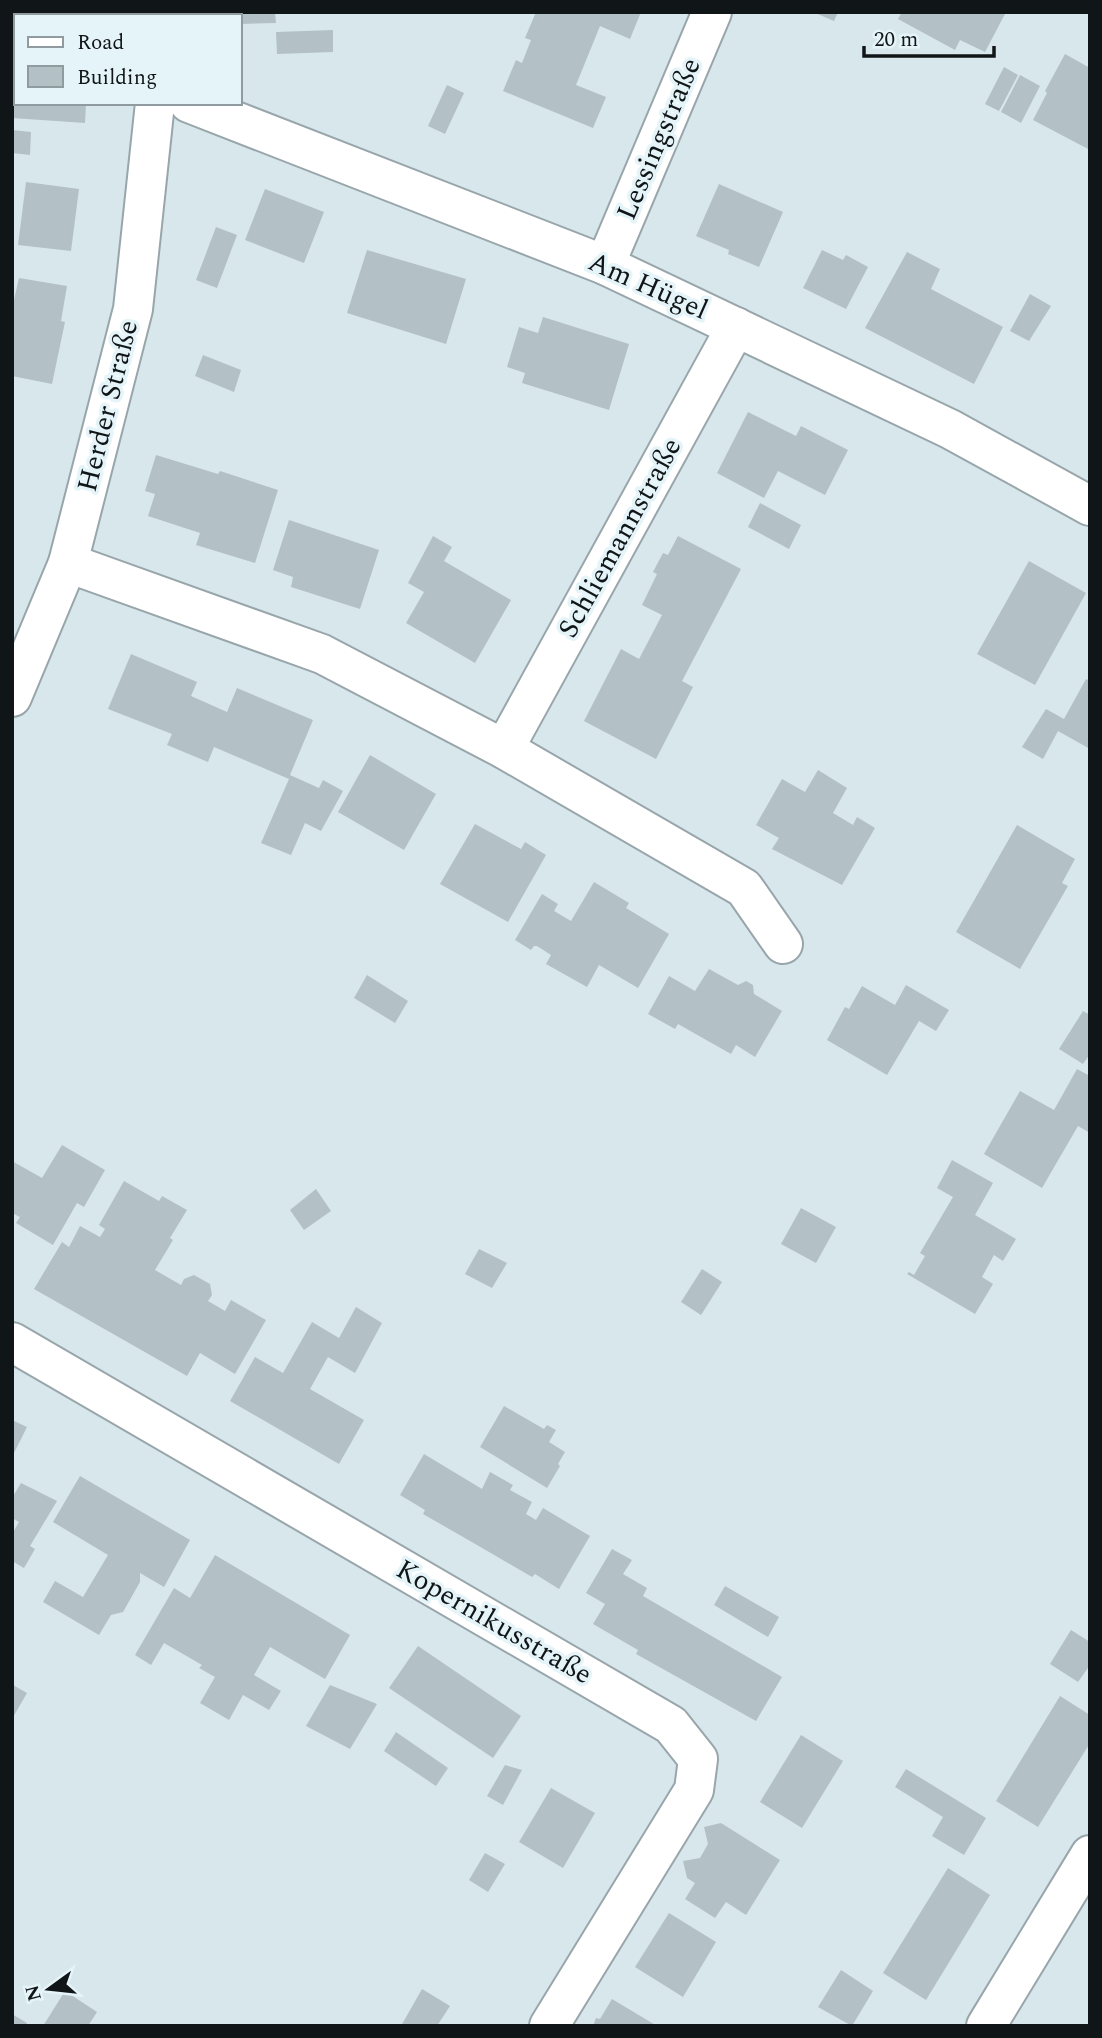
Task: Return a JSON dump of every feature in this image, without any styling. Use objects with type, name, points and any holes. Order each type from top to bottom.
[{"type":"street","name":"Lessingstraße","points":[[605,265],[712,12]]},
{"type":"street","name":"Herder Straße","points":[[16,678],[68,564],[132,309],[155,105]]},
{"type":"street","name":"Am Hügel","points":[[194,105],[605,265],[950,429],[1090,506]]},
{"type":"street","name":"Schliemannstraße","points":[[504,749],[736,327]]},
{"type":"street","points":[[68,564],[322,654],[504,749],[744,888],[783,944]]},
{"type":"street","name":"Kopernikusstraße","points":[[12,1342],[671,1725],[698,1759],[694,1790],[549,2026]]},
{"type":"street","points":[[986,2026],[1090,1855]]},
{"type":"building","points":[[37,12],[92,12],[92,14]]},
{"type":"building","points":[[275,12],[276,23],[242,24],[242,14],[222,14]]},
{"type":"building","points":[[536,12],[641,12],[630,39],[600,26],[576,85],[606,97],[593,128],[503,91],[516,60],[522,63],[531,40],[525,38]]},
{"type":"building","points":[[813,12],[838,12],[834,21]]},
{"type":"building","points":[[902,12],[1006,12],[985,52],[960,40],[955,50],[898,19]]},
{"type":"building","points":[[333,30],[333,52],[277,54],[276,32]]},
{"type":"building","points":[[1065,54],[1090,68],[1090,150],[1033,120]]},
{"type":"building","points":[[1004,67],[1018,75],[999,111],[985,104]]},
{"type":"building","points":[[12,75],[14,105],[86,105],[85,123],[12,118]]},
{"type":"building","points":[[1020,75],[1040,86],[1021,123],[1001,112]]},
{"type":"building","points":[[447,85],[464,93],[445,134],[428,126]]},
{"type":"building","points":[[12,130],[31,132],[30,155],[12,153]]},
{"type":"building","points":[[26,182],[79,189],[71,251],[18,245]]},
{"type":"building","points":[[719,184],[783,212],[759,267],[696,236]]},
{"type":"building","points":[[265,189],[324,212],[304,263],[245,240]]},
{"type":"building","points":[[216,227],[237,235],[217,288],[196,280]]},
{"type":"building","points":[[367,250],[466,279],[446,344],[347,313]]},
{"type":"building","points":[[822,250],[843,260],[846,255],[868,267],[846,309],[803,288]]},
{"type":"building","points":[[907,252],[940,269],[931,289],[1003,327],[974,384],[865,328]]},
{"type":"building","points":[[19,278],[67,286],[61,321],[65,322],[52,384],[12,376],[12,300]]},
{"type":"building","points":[[1030,294],[1051,306],[1029,341],[1010,331]]},
{"type":"building","points":[[543,317],[629,344],[609,410],[522,383],[525,373],[507,367],[519,327],[538,333]]},
{"type":"building","points":[[203,355],[241,370],[234,392],[195,376]]},
{"type":"building","points":[[748,412],[796,436],[801,426],[848,450],[825,495],[778,471],[764,498],[717,473]]},
{"type":"building","points":[[156,455],[218,474],[220,471],[278,490],[255,563],[196,545],[200,533],[148,516],[155,494],[145,491]]},
{"type":"building","points":[[760,503],[801,525],[789,549],[748,527]]},
{"type":"building","points":[[289,520],[379,550],[360,609],[291,587],[293,577],[273,570]]},
{"type":"building","points":[[433,536],[452,547],[444,561],[511,600],[475,663],[406,623],[424,592],[408,583]]},
{"type":"building","points":[[678,536],[741,569],[682,681],[693,687],[656,759],[584,721],[621,649],[639,659],[662,615],[642,605],[657,574],[653,572],[663,553],[668,555]]},
{"type":"building","points":[[1029,561],[1086,593],[1035,685],[977,654]]},
{"type":"building","points":[[131,654],[197,682],[191,696],[227,712],[237,688],[313,720],[290,775],[319,788],[323,780],[343,791],[321,831],[305,823],[291,855],[261,843],[289,779],[214,747],[208,762],[167,745],[172,734],[108,709]]},
{"type":"building","points":[[1086,679],[1090,681],[1090,749],[1058,731],[1043,759],[1022,747],[1046,709],[1064,719]]},
{"type":"building","points":[[370,755],[436,794],[404,850],[338,812]]},
{"type":"building","points":[[818,770],[847,788],[833,813],[853,825],[857,817],[875,828],[842,885],[772,849],[779,838],[756,825],[782,779],[805,792]]},
{"type":"building","points":[[475,824],[521,849],[525,842],[546,855],[508,922],[440,884]]},
{"type":"building","points":[[1017,825],[1075,859],[1062,883],[1068,886],[1020,969],[956,932]]},
{"type":"building","points":[[594,882],[629,903],[626,908],[669,934],[638,988],[599,965],[587,987],[546,964],[551,955],[537,946],[531,950],[515,940],[542,894],[558,904],[554,911],[571,921]]},
{"type":"building","points":[[709,969],[738,985],[746,981],[753,985],[754,994],[782,1011],[755,1057],[736,1045],[731,1054],[678,1024],[675,1029],[648,1014],[669,976],[695,991]]},
{"type":"building","points":[[367,975],[408,1001],[395,1023],[354,998]]},
{"type":"building","points":[[906,985],[949,1010],[936,1031],[919,1021],[887,1075],[827,1040],[845,1007],[849,1009],[862,986],[895,1005]]},
{"type":"building","points":[[1083,1011],[1090,1015],[1090,1054],[1083,1064],[1059,1049]]},
{"type":"building","points":[[1077,1069],[1090,1076],[1090,1133],[1078,1126],[1042,1188],[984,1154],[1020,1091],[1054,1110]]},
{"type":"building","points":[[62,1145],[105,1170],[84,1207],[77,1203],[53,1245],[16,1223],[20,1217],[12,1213],[12,1161],[42,1178]]},
{"type":"building","points":[[952,1160],[993,1183],[975,1215],[1016,1239],[1003,1261],[994,1255],[982,1277],[993,1284],[975,1314],[907,1274],[909,1272],[914,1275],[925,1256],[920,1253],[953,1197],[937,1188]]},
{"type":"building","points":[[124,1181],[159,1201],[162,1196],[187,1210],[155,1270],[181,1285],[184,1279],[194,1275],[210,1284],[212,1295],[208,1301],[225,1311],[231,1300],[266,1320],[235,1374],[200,1353],[187,1376],[34,1289],[62,1242],[69,1247],[80,1226],[100,1237],[105,1229],[99,1225]]},
{"type":"building","points":[[316,1189],[331,1211],[304,1230],[290,1210]]},
{"type":"building","points":[[801,1208],[836,1227],[816,1263],[781,1244]]},
{"type":"building","points":[[479,1249],[507,1263],[492,1288],[465,1274]]},
{"type":"building","points":[[702,1269],[722,1282],[701,1315],[681,1302]]},
{"type":"building","points":[[356,1307],[382,1323],[355,1373],[328,1357],[310,1389],[364,1420],[339,1464],[230,1401],[255,1357],[283,1373],[312,1322],[339,1338]]},
{"type":"building","points":[[504,1406],[544,1429],[547,1425],[556,1430],[549,1442],[565,1452],[547,1488],[480,1447]]},
{"type":"building","points":[[12,1420],[27,1427],[12,1457]]},
{"type":"building","points":[[424,1454],[482,1489],[490,1472],[513,1485],[510,1490],[532,1502],[526,1514],[536,1520],[543,1508],[590,1536],[559,1589],[535,1574],[532,1577],[423,1514],[425,1510],[400,1495]]},
{"type":"building","points":[[80,1476],[190,1540],[164,1587],[140,1573],[140,1582],[123,1612],[111,1615],[99,1635],[43,1602],[55,1581],[83,1597],[108,1555],[53,1522]]},
{"type":"building","points":[[21,1483],[57,1501],[30,1546],[35,1549],[24,1568],[12,1561],[12,1534],[19,1522],[12,1518],[12,1498]]},
{"type":"building","points":[[612,1549],[632,1560],[623,1574],[647,1588],[643,1596],[782,1677],[756,1721],[636,1654],[638,1650],[593,1624],[605,1604],[586,1593]]},
{"type":"building","points":[[215,1555],[350,1635],[325,1679],[270,1647],[254,1675],[281,1691],[269,1710],[243,1695],[229,1720],[200,1703],[215,1677],[199,1668],[202,1665],[164,1643],[151,1665],[135,1655],[174,1588],[190,1598]]},
{"type":"building","points":[[725,1586],[779,1617],[768,1637],[714,1605]]},
{"type":"building","points":[[1071,1630],[1090,1642],[1090,1665],[1078,1682],[1050,1664]]},
{"type":"building","points":[[418,1646],[521,1716],[493,1758],[389,1688]]},
{"type":"building","points":[[13,1685],[27,1693],[12,1719],[12,1687]]},
{"type":"building","points":[[330,1685],[377,1704],[350,1749],[306,1726]]},
{"type":"building","points":[[1060,1696],[1090,1715],[1090,1743],[1038,1827],[996,1801]]},
{"type":"building","points":[[396,1732],[448,1768],[436,1786],[384,1751]]},
{"type":"building","points":[[801,1735],[843,1761],[802,1828],[760,1802]]},
{"type":"building","points":[[505,1765],[522,1770],[503,1805],[487,1796]]},
{"type":"building","points":[[906,1769],[986,1818],[964,1855],[932,1836],[943,1817],[895,1787]]},
{"type":"building","points":[[551,1788],[595,1813],[563,1868],[519,1842]]},
{"type":"building","points":[[721,1823],[780,1860],[746,1915],[726,1902],[715,1918],[685,1899],[695,1883],[687,1878],[683,1861],[700,1858],[708,1844],[704,1827]]},
{"type":"building","points":[[485,1853],[505,1864],[488,1892],[469,1880]]},
{"type":"building","points":[[948,1868],[990,1895],[926,2000],[883,1973]]},
{"type":"building","points":[[669,1913],[716,1942],[683,1997],[635,1967]]},
{"type":"building","points":[[841,1970],[873,1991],[852,2026],[818,2007]]},
{"type":"building","points":[[422,1989],[450,2006],[437,2026],[401,2026]]},
{"type":"building","points":[[65,1991],[97,2012],[88,2026],[43,2026]]},
{"type":"building","points":[[612,1999],[657,2026],[593,2026],[596,2018],[600,2019]]},
{"type":"building","points":[[12,2014],[27,2023],[26,2026],[12,2026]]}]
